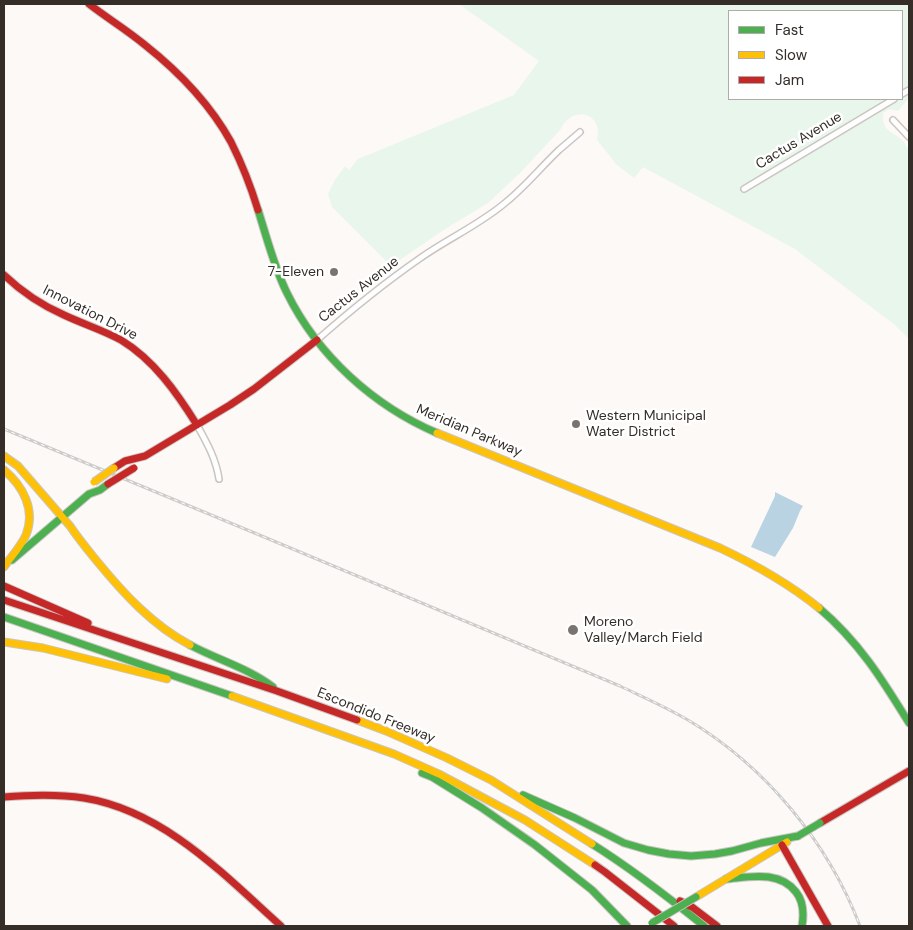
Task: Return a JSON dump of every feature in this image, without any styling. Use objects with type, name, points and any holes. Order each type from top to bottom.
[{"type":"main road","name":"Meridian Parkway","points":[[89,4],[167,63],[189,85],[212,113],[230,140],[243,167],[281,280],[300,317],[310,332],[345,371],[366,390],[392,409],[437,434],[698,538],[769,572],[812,602],[844,632],[870,661],[909,723]]},
{"type":"main road","name":"Innovation Drive","points":[[4,275],[29,296],[46,307],[99,329],[120,340],[146,359],[176,391],[197,425]]},
{"type":"main road","name":"Cactus Avenue","points":[[89,494],[94,482],[126,461],[145,456],[230,405],[254,389],[317,340]]},
{"type":"main road","points":[[4,456],[18,466],[63,517],[129,598],[154,620],[194,648],[263,678],[277,690]]},
{"type":"main road","name":"Cactus Avenue","points":[[4,567],[89,494],[100,490],[134,468],[145,456]]},
{"type":"main road","points":[[4,470],[15,478],[25,494],[28,502],[29,518],[27,532],[23,540],[4,567]]},
{"type":"main road","points":[[4,586],[151,649]]},
{"type":"main road","name":"Escondido Freeway","points":[[4,600],[277,690],[386,731],[447,758],[491,780],[615,858],[660,890],[704,926]]},
{"type":"main road","name":"Escondido Freeway","points":[[4,617],[329,730],[394,754],[439,774],[525,820],[605,872],[674,926]]},
{"type":"main road","points":[[4,642],[43,648],[218,692]]},
{"type":"main road","points":[[329,730],[432,778],[482,808],[535,845],[592,890],[627,926]]},
{"type":"main road","points":[[649,924],[909,771]]},
{"type":"main road","points":[[491,780],[575,818],[624,843],[669,854],[691,856],[715,854],[798,836]]},
{"type":"main road","points":[[4,797],[40,794],[70,796],[94,800],[133,812],[174,834],[281,926]]},
{"type":"main road","points":[[782,845],[828,926]]},
{"type":"main road","points":[[726,879],[763,876],[779,878],[795,891],[802,903],[804,918],[802,926]]},
{"type":"main road","points":[[660,890],[692,907],[717,926]]},
{"type":"street","name":"Cactus Avenue","points":[[744,189],[892,100]]},
{"type":"street","points":[[893,120],[909,137]]},
{"type":"street","name":"Cactus Avenue","points":[[317,340],[354,308],[419,258],[506,203],[524,188],[580,132]]},
{"type":"street","name":"Innovation Drive","points":[[197,425],[216,462],[219,479]]},
{"type":"shaded area","points":[[459,4],[909,4],[909,98],[898,111],[889,109],[883,113],[883,119],[888,130],[903,141],[909,151],[909,339],[895,325],[795,249],[643,167],[634,178],[617,165],[597,140],[598,131],[596,124],[592,118],[586,115],[579,114],[566,122],[521,172],[488,203],[445,229],[391,266],[332,207],[328,194],[345,166],[349,170],[358,159],[514,95],[539,61]]},
{"type":"water","points":[[775,492],[803,506],[793,528],[775,557],[751,547],[775,496]]},
{"type":"railway","points":[[4,429],[620,686],[688,720],[743,760],[768,783],[791,809],[812,836],[830,865],[847,895],[860,926]]},
{"type":"traffic: fast","points":[[258,210],[282,283],[300,316],[331,358],[350,377],[391,409],[437,433]]},
{"type":"traffic: fast","points":[[12,560],[89,494],[100,490],[108,484]]},
{"type":"traffic: fast","points":[[819,608],[846,634],[869,662],[909,723]]},
{"type":"traffic: fast","points":[[4,617],[232,696]]},
{"type":"traffic: fast","points":[[190,645],[243,669],[273,687]]},
{"type":"traffic: fast","points":[[422,773],[432,777],[482,808],[535,845],[592,890],[627,926]]},
{"type":"traffic: fast","points":[[523,795],[575,818],[624,843],[669,854],[691,856],[715,854],[798,836]]},
{"type":"traffic: fast","points":[[798,836],[820,823]]},
{"type":"traffic: fast","points":[[592,844],[650,884],[704,926]]},
{"type":"traffic: fast","points":[[726,879],[764,876],[781,880],[789,885],[799,896],[803,913],[802,926]]},
{"type":"traffic: fast","points":[[652,923],[696,897]]},
{"type":"traffic: slow","points":[[437,433],[720,548],[796,590],[819,608]]},
{"type":"traffic: slow","points":[[4,456],[18,466],[128,596],[163,628],[190,645]]},
{"type":"traffic: slow","points":[[94,482],[114,468]]},
{"type":"traffic: slow","points":[[4,470],[22,491],[26,499],[29,517],[26,535],[4,567]]},
{"type":"traffic: slow","points":[[4,642],[43,648],[167,679]]},
{"type":"traffic: slow","points":[[232,696],[394,754],[439,774],[525,820],[595,865]]},
{"type":"traffic: slow","points":[[357,720],[447,758],[491,780],[592,844]]},
{"type":"traffic: slow","points":[[696,897],[787,842]]},
{"type":"traffic: jam","points":[[89,4],[158,55],[204,102],[231,142],[258,210]]},
{"type":"traffic: jam","points":[[4,275],[47,307],[114,336],[133,348],[164,378],[197,425]]},
{"type":"traffic: jam","points":[[114,468],[125,461],[145,456],[230,405],[254,389],[317,340]]},
{"type":"traffic: jam","points":[[108,484],[134,468]]},
{"type":"traffic: jam","points":[[4,586],[88,623]]},
{"type":"traffic: jam","points":[[4,600],[277,691],[357,720]]},
{"type":"traffic: jam","points":[[820,823],[909,771]]},
{"type":"traffic: jam","points":[[4,797],[44,795],[84,798],[113,805],[140,816],[191,847],[281,926]]},
{"type":"traffic: jam","points":[[782,845],[828,926]]},
{"type":"traffic: jam","points":[[595,865],[674,926]]},
{"type":"traffic: jam","points":[[680,901],[692,907],[717,926]]},
{"type":"place","name":"7-Eleven","points":[[334,272]]},
{"type":"place","name":"Western Municipal Water District","points":[[576,424]]},
{"type":"place","name":"Moreno Valley/March Field","points":[[573,630]]}]
